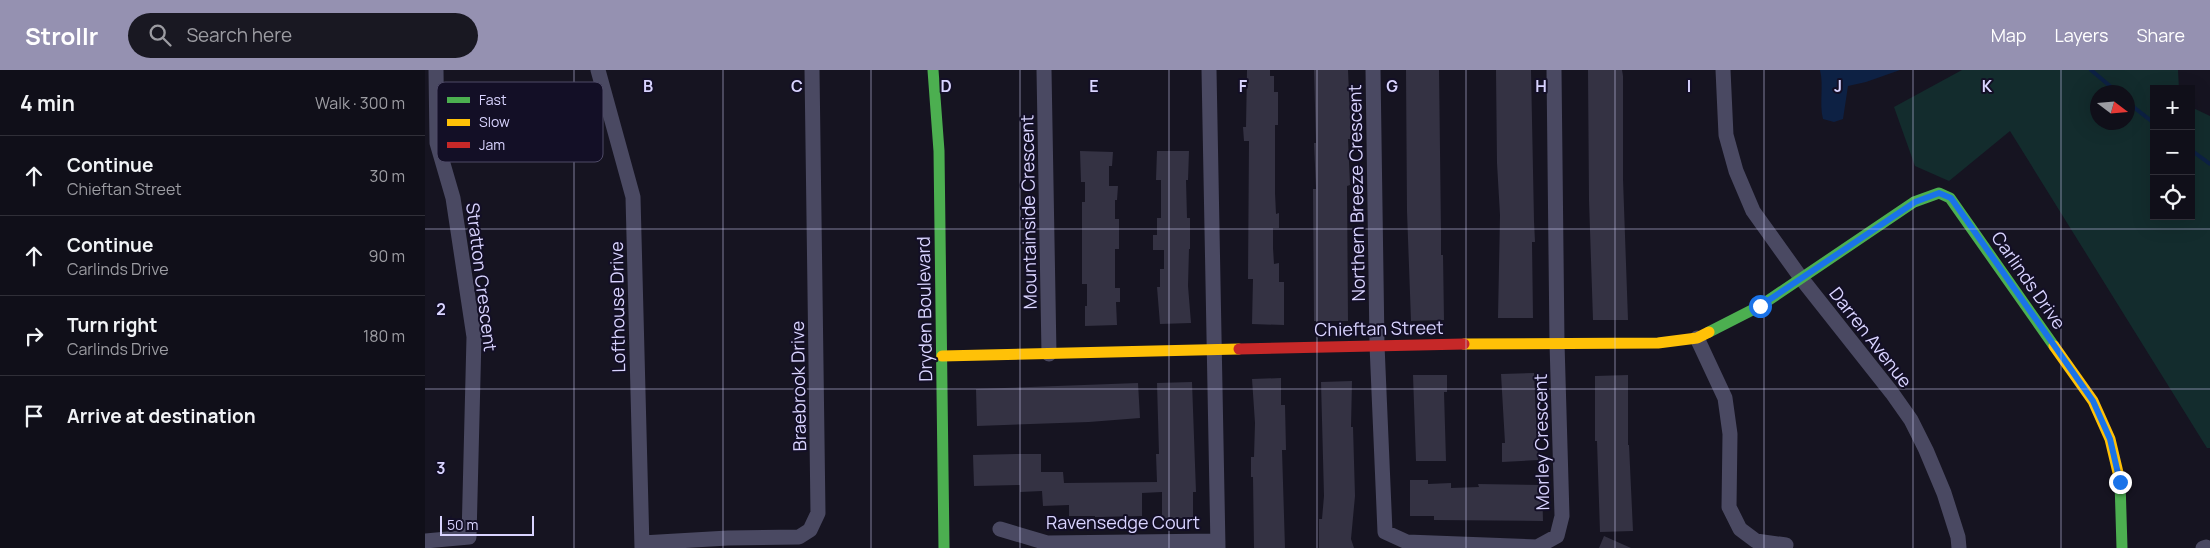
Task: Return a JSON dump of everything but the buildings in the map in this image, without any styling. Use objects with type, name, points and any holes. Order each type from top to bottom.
[{"type":"street","name":"Stratton Crescent","points":[[436,70],[437,143]]},
{"type":"street","name":"Braebrook Drive","points":[[642,545],[728,538],[799,537],[809,530],[817,520],[819,513],[812,70]]},
{"type":"street","name":"Dryden Boulevard","points":[[933,70],[939,151],[944,548]]},
{"type":"street","name":"Mountainside Crescent","points":[[1044,70],[1049,354]]},
{"type":"street","points":[[1209,70],[1218,544]]},
{"type":"street","name":"Northern Breeze Crescent","points":[[1373,70],[1377,345]]},
{"type":"street","points":[[1554,70],[1557,342]]},
{"type":"street","name":"Darren Avenue","points":[[1723,70],[1727,136],[1736,171],[1753,211],[1801,278],[1893,393],[1911,420],[1945,493],[1958,537],[1959,548]]},
{"type":"street","name":"Lofthouse Drive","points":[[603,88],[633,197],[642,545]]},
{"type":"street","name":"Stratton Crescent","points":[[425,541],[469,537],[475,337],[453,198],[443,162]]},
{"type":"street","name":"Carlinds Drive","points":[[1801,278],[1915,202],[1939,193],[1951,198],[2093,401],[2110,439],[2120,482],[2122,548]]},
{"type":"street","name":"Chieftan Street","points":[[942,356],[1377,345],[1557,342],[1658,343],[1697,338],[1760,306],[1801,278]]},
{"type":"street","points":[[1697,338],[1725,398],[1730,434],[1729,506],[1740,529],[1756,541],[1786,545]]},
{"type":"street","name":"Morley Crescent","points":[[1377,345],[1385,532],[1407,542],[1537,547],[1557,536],[1562,516],[1557,342]]},
{"type":"street","name":"Ravensedge Court","points":[[1000,529],[1047,542],[1218,544]]},
{"type":"green space","points":[[1962,70],[2178,70],[2179,85],[2150,85],[2150,220],[2195,220],[2195,109],[2210,116],[2210,448],[2207,448],[2010,131],[1949,181],[1915,166],[1894,107]]},
{"type":"water","points":[[1820,70],[1900,70],[1848,86],[1843,119],[1834,122],[1823,119]]},
{"type":"waterway","points":[[2091,70],[2109,85]]},
{"type":"waterway","points":[[2135,108],[2150,120]]},
{"type":"waterway","points":[[2195,153],[2210,164]]},
{"type":"traffic: fast","points":[[933,70],[939,151],[944,548]]},
{"type":"traffic: fast","points":[[1709,332],[1760,306],[1914,202],[1939,193],[1950,198],[2054,346]]},
{"type":"traffic: fast","points":[[2120,481],[2122,548]]},
{"type":"traffic: slow","points":[[1464,344],[1658,343],[1697,338],[1709,332]]},
{"type":"traffic: slow","points":[[2054,346],[2093,401],[2110,439],[2120,481]]},
{"type":"traffic: slow","points":[[942,356],[1239,349]]},
{"type":"traffic: jam","points":[[1239,349],[1464,344]]},
{"type":"route","points":[[1760,306],[1915,202],[1939,193],[1951,198],[2093,401],[2110,439],[2120,482]]}]
